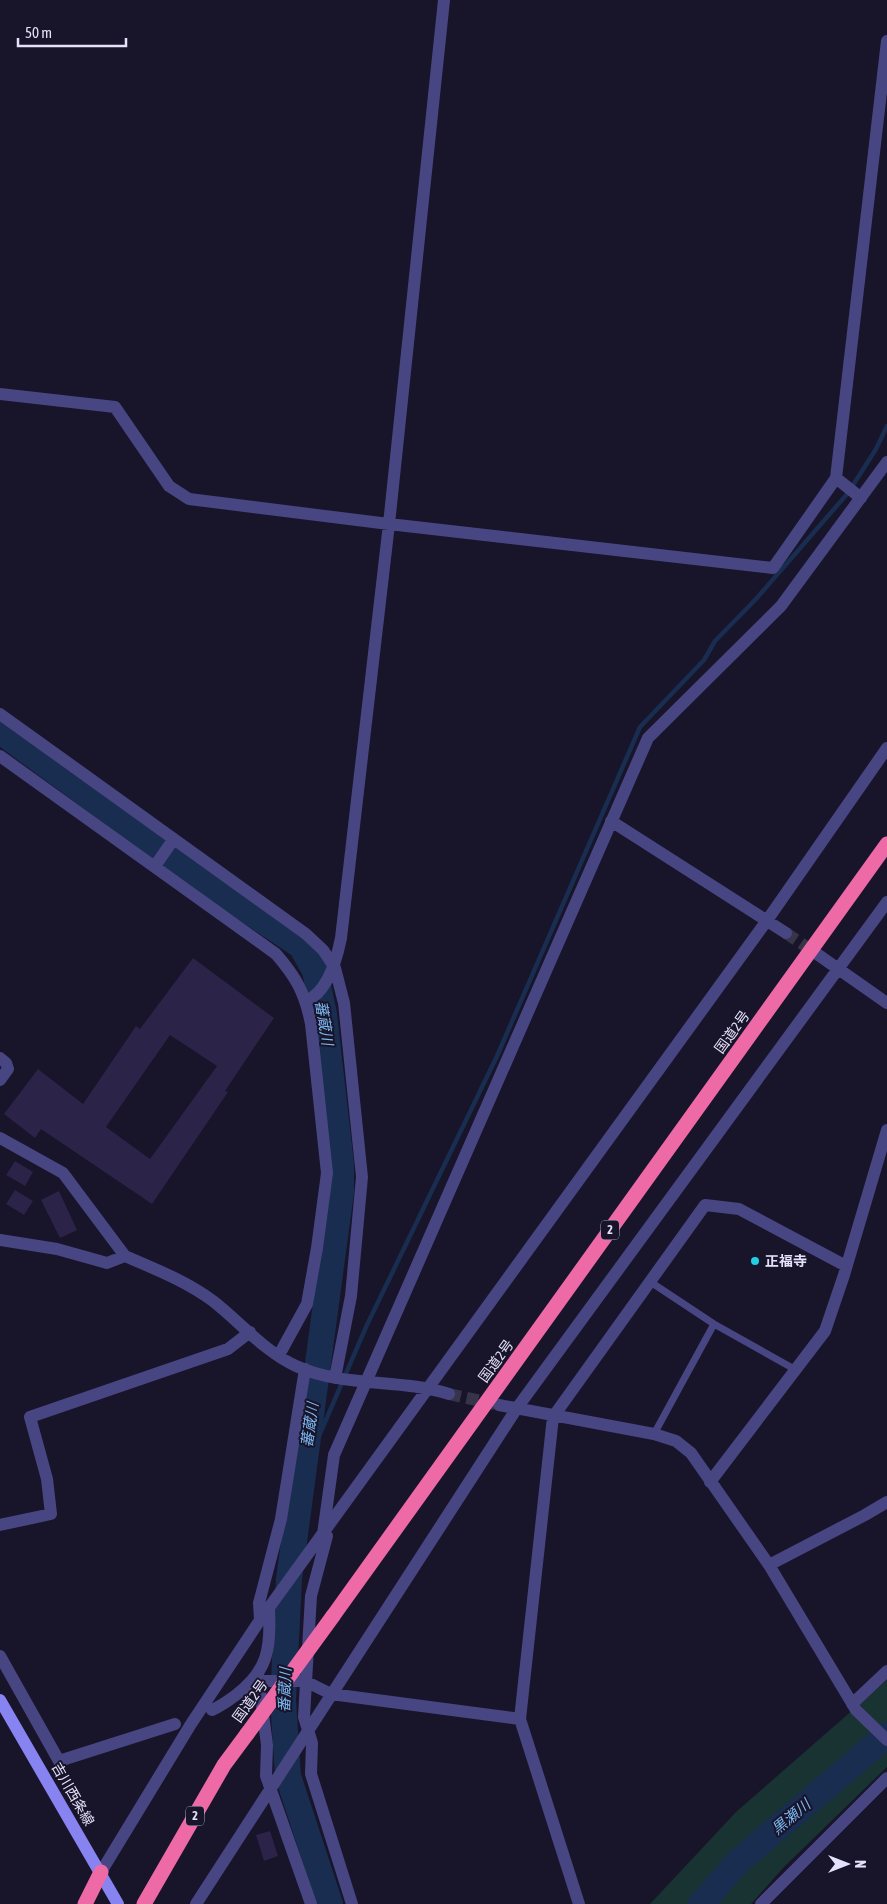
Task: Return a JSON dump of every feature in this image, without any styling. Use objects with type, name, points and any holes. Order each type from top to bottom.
[{"type":"highway","name":"国道2号","points":[[145,1902],[224,1765],[887,844]]},
{"type":"highway","points":[[85,1904],[101,1872]]},
{"type":"main road","name":"吉川西条線","points":[[0,1700],[16,1724],[118,1904]]},
{"type":"street","points":[[309,999],[334,968],[341,938],[389,524],[444,0]]},
{"type":"street","points":[[0,394],[115,407],[169,486],[189,499],[773,568],[836,478],[887,41]]},
{"type":"street","points":[[352,1904],[311,1774],[312,1743],[304,1718],[312,1596],[326,1532],[334,1455],[648,738],[780,606],[887,462]]},
{"type":"street","points":[[836,478],[861,498]]},
{"type":"street","points":[[0,714],[173,841],[306,934],[323,950],[334,968],[344,1003],[362,1177],[351,1296],[336,1378]]},
{"type":"street","points":[[101,1872],[191,1724],[260,1620],[326,1532],[768,919],[887,748]]},
{"type":"street","points":[[0,756],[156,864],[276,954],[294,974],[309,999],[327,1173],[307,1304],[279,1355]]},
{"type":"street","points":[[611,821],[768,919],[786,933]]},
{"type":"street","points":[[156,864],[173,841]]},
{"type":"street","points":[[196,1904],[269,1788],[517,1408],[887,902]]},
{"type":"street","points":[[817,954],[840,968],[887,1003]]},
{"type":"street","points":[[0,1058],[6,1063],[8,1069],[0,1080]]},
{"type":"street","points":[[710,1482],[825,1331],[887,1130]]},
{"type":"street","points":[[0,1138],[63,1173],[125,1256],[190,1286],[212,1301],[279,1355],[307,1370],[336,1378],[429,1388],[449,1394]]},
{"type":"street","points":[[579,1904],[520,1719],[553,1416],[705,1205],[739,1210],[846,1266]]},
{"type":"street","points":[[0,1240],[57,1249],[106,1263],[125,1256]]},
{"type":"street","points":[[0,1525],[51,1514],[47,1479],[30,1417],[228,1349],[250,1332]]},
{"type":"street","points":[[260,1620],[259,1603],[281,1519],[307,1370]]},
{"type":"street","points":[[499,1405],[654,1434],[676,1441],[691,1453],[769,1565],[854,1707],[887,1740]]},
{"type":"street","points":[[769,1565],[887,1502]]},
{"type":"street","points":[[269,1610],[270,1634],[268,1648],[259,1679],[267,1745],[266,1776],[311,1904]]},
{"type":"street","points":[[0,1656],[59,1761],[175,1724]]},
{"type":"street","points":[[854,1707],[887,1670]]},
{"type":"street","points":[[212,1710],[259,1679],[305,1681],[331,1694],[520,1719]]},
{"type":"street","points":[[16,1724],[34,1717]]},
{"type":"street","points":[[761,1904],[887,1778]]},
{"type":"lane","points":[[649,1281],[714,1324],[796,1370]]},
{"type":"lane","points":[[654,1434],[714,1324]]},
{"type":"green space","points":[[887,1680],[887,1767],[784,1867],[751,1904],[650,1904],[736,1812]]},
{"type":"building","points":[[193,958],[274,1018],[225,1091],[228,1092],[152,1204],[41,1129],[35,1138],[4,1114],[38,1069],[83,1104],[136,1026],[140,1029]],"holes":[[[170,1035],[217,1066],[150,1159],[106,1127]]]},
{"type":"building","points":[[15,1161],[33,1172],[25,1186],[6,1175]]},
{"type":"building","points":[[15,1190],[33,1201],[24,1215],[6,1204]]},
{"type":"building","points":[[59,1191],[77,1230],[60,1238],[41,1200]]},
{"type":"building","points":[[270,1831],[278,1856],[264,1861],[256,1835]]},
{"type":"waterway","points":[[304,1471],[366,1327],[497,1056],[640,727],[704,660],[715,641],[756,599],[848,493],[876,449],[887,426]]},
{"type":"waterway","name":"蕃蔵川","points":[[0,731],[217,890],[301,946],[315,971],[324,1014],[341,1164],[341,1192],[289,1579],[283,1700],[288,1776],[330,1904]]},
{"type":"waterway","name":"黒瀬川","points":[[701,1904],[739,1861],[887,1735]]},
{"type":"tunnel","points":[[786,933],[817,954]]},
{"type":"tunnel","points":[[449,1394],[495,1404]]},
{"type":"place","name":"正福寺","points":[[755,1261]]},
{"type":"water label","name":"番蔵川","points":[[285,1690]]}]
